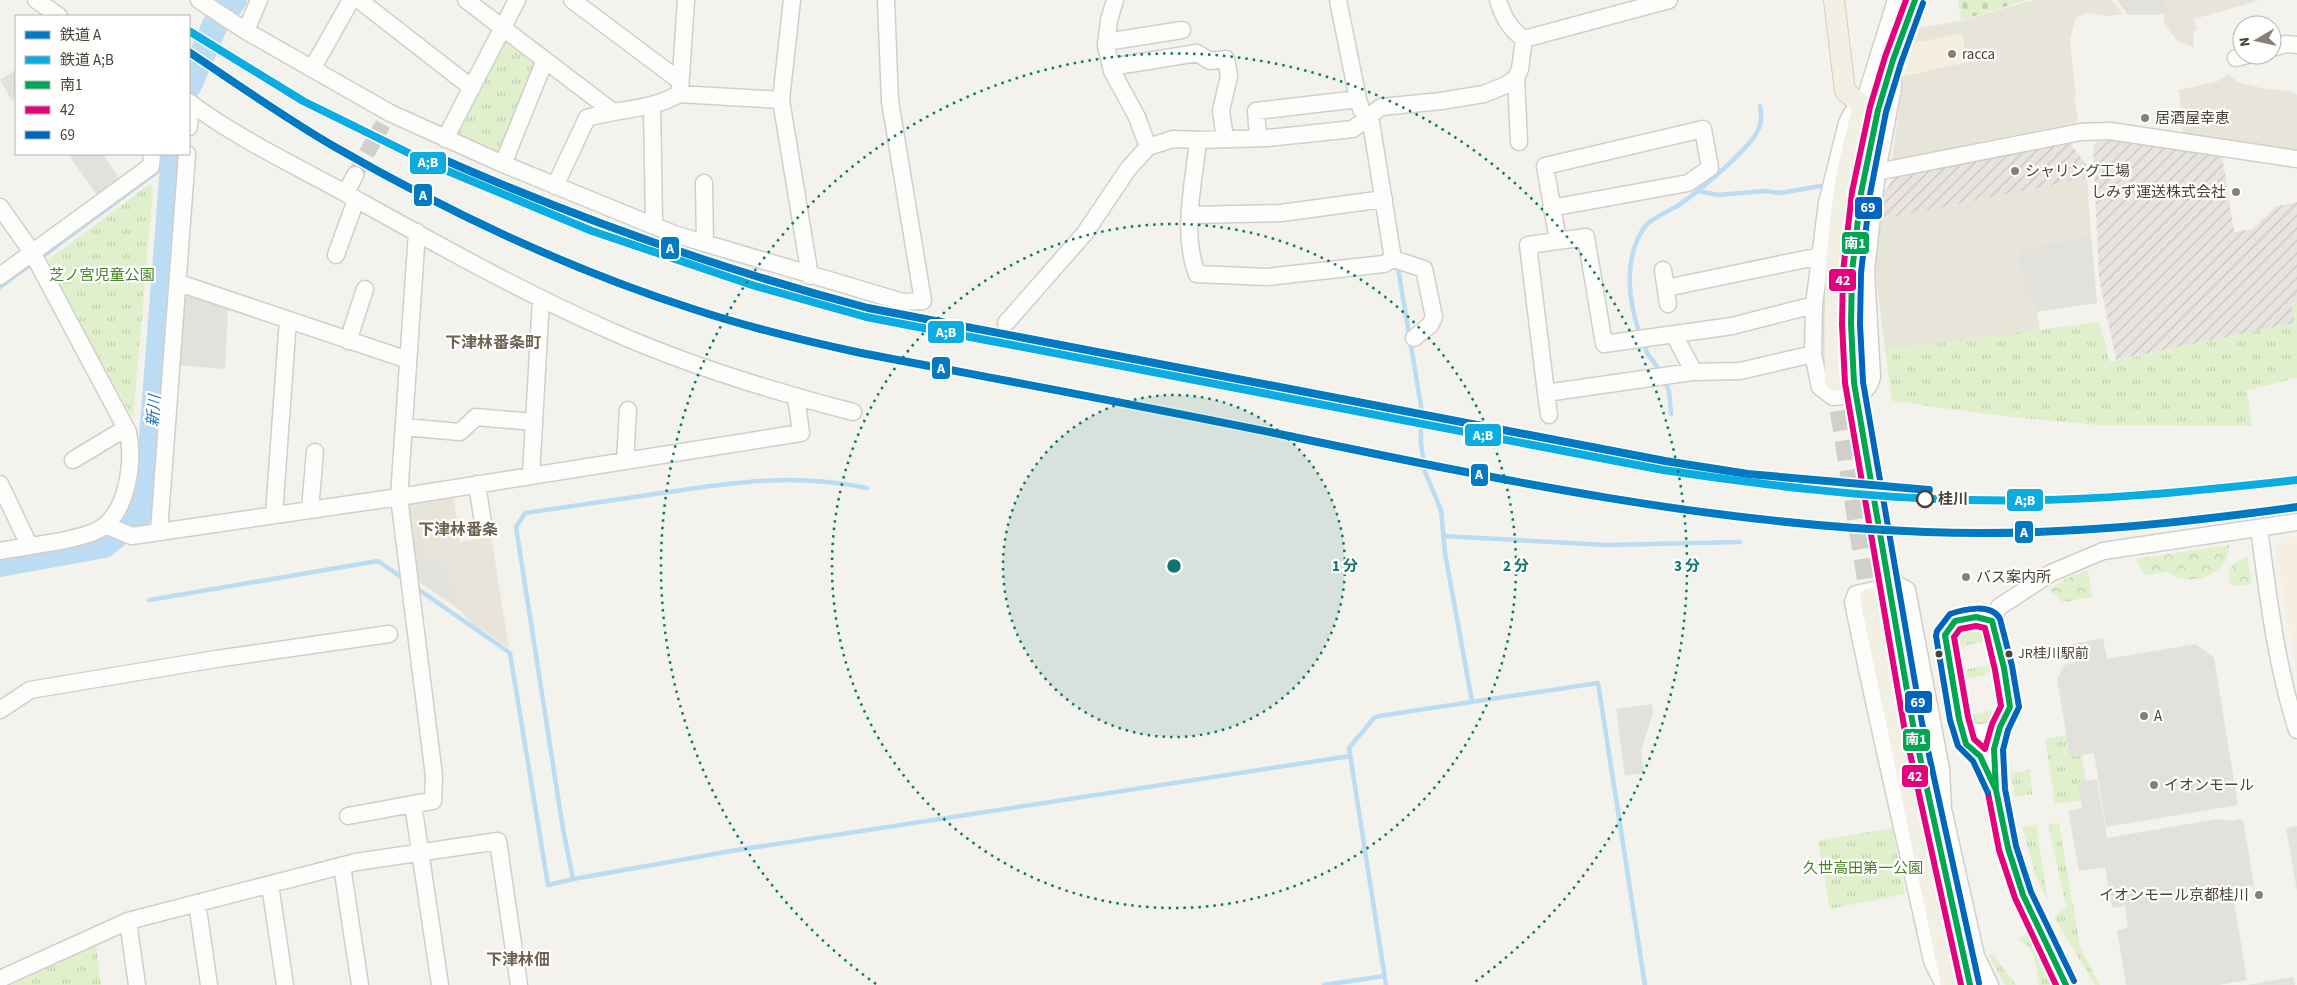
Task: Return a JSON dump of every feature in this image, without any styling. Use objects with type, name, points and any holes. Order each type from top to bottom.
[{"type":"main road","points":[[1834,0],[1845,91],[1871,108],[1844,190],[1835,262],[1833,322],[1844,382]]},
{"type":"main road","points":[[1891,594],[1913,726],[1970,985]]},
{"type":"main road","points":[[1870,598],[1951,985]]},
{"type":"street","points":[[36,0],[58,15]]},
{"type":"street","points":[[246,31],[259,0]]},
{"type":"street","points":[[312,69],[351,0]]},
{"type":"street","points":[[359,0],[472,88]]},
{"type":"street","points":[[466,0],[612,111]]},
{"type":"street","points":[[445,139],[517,0]]},
{"type":"street","points":[[572,0],[680,88],[781,100]]},
{"type":"street","points":[[792,0],[781,100],[810,276]]},
{"type":"street","points":[[207,2],[246,31],[312,69],[386,118],[445,139],[555,186],[654,224],[674,234],[810,276],[903,302],[923,301],[890,102],[886,0]]},
{"type":"street","points":[[1115,0],[1109,20],[1106,42],[1111,67],[1137,117],[1148,147]]},
{"type":"street","points":[[1338,0],[1358,99],[1371,122],[1393,259]]},
{"type":"street","points":[[1498,0],[1510,26],[1524,39]]},
{"type":"street","points":[[1524,39],[1670,0]]},
{"type":"street","points":[[1871,108],[1896,0]]},
{"type":"street","points":[[1871,108],[1893,60],[1915,0]]},
{"type":"street","points":[[555,186],[587,118],[668,100],[680,88],[683,2]]},
{"type":"street","points":[[1106,42],[1182,30]]},
{"type":"street","points":[[1519,142],[1516,78],[1520,69],[1524,39]]},
{"type":"street","points":[[2282,45],[2297,45]]},
{"type":"street","points":[[1111,67],[1197,53],[1210,61],[1226,59],[1229,76],[1221,111],[1224,139]]},
{"type":"street","points":[[503,164],[545,60]]},
{"type":"street","points":[[1871,108],[1852,113],[1847,123],[1828,203],[1820,256],[1814,305],[1813,354],[1820,386],[1833,398],[1862,394],[1870,385],[1872,377],[1866,270],[1877,172],[1893,88],[1893,60]]},
{"type":"street","points":[[1006,323],[1085,233],[1128,169],[1148,147],[1173,139],[1224,139],[1353,129],[1381,107],[1441,101],[1484,94],[1506,85],[1516,78]]},
{"type":"street","points":[[1258,137],[1256,111],[1358,99]]},
{"type":"street","points":[[190,102],[268,152],[541,298],[614,332],[680,358],[796,397],[853,412]]},
{"type":"street","points":[[652,105],[654,224]]},
{"type":"street","points":[[1552,208],[1688,183],[1710,168],[1703,129],[1545,166],[1552,208],[1558,240]]},
{"type":"street","points":[[1877,172],[2080,132],[2120,132],[2297,159]]},
{"type":"street","points":[[1198,140],[1190,215],[1193,265],[1197,274],[1267,277],[1384,264],[1393,259],[1424,269],[1434,317],[1430,325],[1414,338]]},
{"type":"street","points":[[0,276],[151,166],[152,155]]},
{"type":"street","points":[[159,531],[179,283],[187,155]]},
{"type":"street","points":[[336,255],[355,175]]},
{"type":"street","points":[[704,183],[705,243]]},
{"type":"street","points":[[1190,215],[1281,213],[1384,199]]},
{"type":"street","points":[[0,207],[32,252],[126,428],[131,446],[128,481],[116,510],[105,525],[97,530],[69,539],[1,551]]},
{"type":"street","points":[[348,816],[356,813],[433,801],[434,776],[407,574],[399,497],[417,232]]},
{"type":"street","points":[[1549,415],[1528,245],[1586,237],[1604,344],[1732,326],[1814,305]]},
{"type":"street","points":[[1663,270],[1667,296],[1820,256]]},
{"type":"street","points":[[179,283],[408,360]]},
{"type":"street","points":[[348,341],[365,290]]},
{"type":"street","points":[[531,476],[541,298]]},
{"type":"street","points":[[274,514],[288,320]]},
{"type":"street","points":[[1674,335],[1694,372]]},
{"type":"street","points":[[1546,393],[1694,372],[1740,371],[1813,354]]},
{"type":"street","points":[[105,525],[132,536],[399,497],[801,432],[796,397]]},
{"type":"street","points":[[625,461],[628,410]]},
{"type":"street","points":[[404,427],[460,432],[476,417],[534,422]]},
{"type":"street","points":[[73,460],[126,428]]},
{"type":"street","points":[[310,509],[315,452]]},
{"type":"street","points":[[0,484],[29,545]]},
{"type":"street","points":[[477,484],[483,523]]},
{"type":"street","points":[[2066,985],[2023,895],[2008,848],[1996,790],[1994,750],[2000,727],[2010,707],[2004,668],[1992,621],[1999,607],[2006,601],[2051,573],[2095,554],[2172,540],[2297,522]]},
{"type":"street","points":[[2259,528],[2273,625],[2289,705],[2297,730]]},
{"type":"street","points":[[1944,985],[1932,961],[1890,768],[1878,726],[1853,602],[1856,594],[1898,586],[1907,590],[1941,769],[1943,810],[1976,956],[1990,985]]},
{"type":"street","points":[[1992,621],[1976,617],[1955,621],[1945,635],[1959,718],[1966,744],[1980,756],[1996,790]]},
{"type":"street","points":[[0,710],[30,690],[216,659],[389,634]]},
{"type":"street","points":[[1962,728],[1981,733],[2000,727]]},
{"type":"street","points":[[413,804],[440,985]]},
{"type":"street","points":[[0,979],[128,922],[342,866],[498,841],[519,985]]},
{"type":"street","points":[[342,866],[360,985]]},
{"type":"street","points":[[270,884],[285,985]]},
{"type":"street","points":[[197,903],[209,985]]},
{"type":"street","points":[[128,922],[137,985]]},
{"type":"shaded area","points":[[2033,0],[2112,0],[2123,14],[2105,16],[2087,13],[2077,16],[2070,40],[2076,97],[2074,98],[2078,119],[2076,123],[1892,160],[1904,76],[1968,62],[1936,39],[1914,43],[1920,28],[1960,21]]},
{"type":"shaded area","points":[[2117,0],[2164,0],[2168,12],[2156,15],[2128,15]]},
{"type":"shaded area","points":[[2164,0],[2260,0],[2194,19],[2197,30],[2193,31],[2194,47],[2177,41],[2163,22],[2167,12]]},
{"type":"shaded area","points":[[1962,34],[1968,62],[1904,76],[1914,43]]},
{"type":"shaded area","points":[[15,70],[15,99],[12,101],[0,80]]},
{"type":"shaded area","points":[[2228,74],[2238,82],[2261,88],[2289,91],[2297,95],[2297,153],[2183,137],[2179,90],[2218,81]]},
{"type":"shaded area","points":[[2101,137],[2222,155],[2234,232],[2252,229],[2275,207],[2297,202],[2297,302],[2291,303],[2295,323],[2116,360],[2099,278],[2093,146]]},
{"type":"shaded area","name":"シャリング工場","points":[[2072,141],[2072,146],[2086,164],[2087,178],[1880,220],[1883,194],[1895,176]]},
{"type":"shaded area","points":[[69,155],[104,155],[122,182],[99,198]]},
{"type":"shaded area","points":[[2087,178],[2091,235],[2018,250],[2026,300],[2035,300],[2040,330],[1885,350],[1875,267],[1880,220]]},
{"type":"shaded area","points":[[2091,235],[2097,303],[2037,312],[2035,300],[2026,300],[2018,250]]},
{"type":"shaded area","points":[[185,291],[228,308],[225,369],[177,365],[182,298]]},
{"type":"shaded area","points":[[453,494],[460,542],[491,537],[509,648],[470,622],[461,611],[413,578],[404,500]]},
{"type":"shaded area","points":[[421,536],[425,561],[438,559],[439,565],[445,564],[448,583],[455,582],[458,607],[414,576],[408,538]]},
{"type":"shaded area","points":[[2297,537],[2297,677],[2276,549],[2287,538]]},
{"type":"shaded area","name":"A","points":[[2103,638],[2107,659],[2196,644],[2214,658],[2238,805],[2106,827],[2094,753],[2070,757],[2057,679],[2064,665],[2075,663],[2072,644]]},
{"type":"shaded area","points":[[1652,704],[1653,713],[1641,751],[1644,773],[1625,776],[1616,709]]},
{"type":"shaded area","points":[[2097,779],[2107,838],[2218,819],[2232,821],[2243,819],[2254,885],[2232,889],[2247,980],[2219,985],[2126,985],[2117,930],[2128,928],[2125,906],[2112,908],[2105,867],[2079,871],[2068,811],[2082,808],[2078,782]]},
{"type":"shaded area","points":[[2297,826],[2297,891],[2286,828]]},
{"type":"shaded area","points":[[2293,977],[2295,985],[2247,985]]},
{"type":"green space","points":[[1958,0],[2027,0],[1961,20]]},
{"type":"green space","points":[[507,42],[534,61],[536,69],[499,150],[493,151],[458,134],[457,127],[501,43]]},
{"type":"green space","name":"芝ノ宮児童公園","points":[[150,184],[153,189],[133,418],[44,263]]},
{"type":"green space","points":[[2297,302],[2297,378],[2247,390],[2252,426],[2097,425],[1994,415],[1892,401],[1885,350],[2099,322],[2110,362],[2295,323],[2291,303]]},
{"type":"green space","points":[[2229,545],[2228,555],[2223,564],[2216,571],[2197,579],[2177,577],[2168,572],[2144,575],[2136,559]]},
{"type":"green space","points":[[2247,557],[2252,584],[2232,586],[2229,576],[2231,568],[2234,564]]},
{"type":"green space","points":[[2088,570],[2092,597],[2063,602],[2049,590],[2065,579]]},
{"type":"green space","points":[[1961,625],[1978,625],[1985,636],[1983,642],[1958,647],[1953,642],[1954,634]]},
{"type":"green space","points":[[1989,665],[1990,670],[1985,675],[1967,679],[1959,671]]},
{"type":"green space","points":[[1996,710],[1994,719],[1987,726],[1973,723],[1967,715]]},
{"type":"green space","points":[[2078,733],[2089,799],[2055,804],[2045,739]]},
{"type":"green space","points":[[2029,770],[2033,794],[2015,797],[2011,773]]},
{"type":"green space","points":[[2059,823],[2080,947],[2100,985],[2095,985],[2054,917],[2066,906],[2048,824]]},
{"type":"green space","points":[[2036,825],[2048,901],[2036,877],[2022,827]]},
{"type":"green space","name":"久世高田第一公園","points":[[1892,828],[1905,894],[1830,909],[1818,841]]},
{"type":"green space","points":[[2031,932],[2055,985],[2039,985],[2036,964],[2032,953],[2024,943],[2017,939]]},
{"type":"green space","points":[[96,945],[101,985],[11,985]]},
{"type":"green space","points":[[1994,954],[2016,985],[2005,985],[1989,955]]},
{"type":"waterway","name":"新川","points":[[190,83],[215,25],[234,0]]},
{"type":"waterway","points":[[1640,335],[1633,310],[1630,269],[1636,243],[1642,231],[1653,219],[1679,205],[1698,191],[1743,150],[1759,129],[1761,119],[1760,106]]},
{"type":"waterway","name":"新川","points":[[0,564],[104,545],[138,517],[148,489],[174,155]]},
{"type":"waterway","points":[[39,259],[173,160]]},
{"type":"waterway","points":[[1698,191],[1719,195],[1765,191],[1780,193],[1821,186]]},
{"type":"waterway","points":[[0,287],[33,263]]},
{"type":"waterway","points":[[1398,268],[1421,406],[1421,444],[1425,472],[1441,510],[1445,553],[1472,701]]},
{"type":"waterway","points":[[1643,342],[1647,353],[1661,372]]},
{"type":"waterway","points":[[1664,379],[1669,391],[1671,414]]},
{"type":"waterway","points":[[867,488],[814,481],[764,481],[715,485],[525,513],[516,527],[563,829],[573,879],[737,850],[1350,756]]},
{"type":"waterway","points":[[1443,536],[1607,545],[1740,542]]},
{"type":"waterway","points":[[149,600],[378,561],[404,579]]},
{"type":"waterway","points":[[415,587],[510,653],[548,885],[573,879]]},
{"type":"waterway","points":[[1386,985],[1349,748],[1374,718],[1379,716],[1598,683],[1645,985]]},
{"type":"waterway","points":[[1324,985],[1384,976]]},
{"type":"tunnel","points":[[355,175],[383,124]]},
{"type":"tunnel","points":[[1835,381],[1870,598]]},
{"type":"tunnel","points":[[1854,383],[1891,594]]},
{"type":"rail line","name":"A;B","points":[[190,32],[303,101],[433,165],[592,231],[755,286],[866,317],[1663,470],[1777,486],[1930,499],[2050,500],[2133,496],[2297,480]]},
{"type":"rail line","name":"A","points":[[190,53],[279,113],[335,147],[421,194],[509,237],[600,276],[693,309],[755,328],[861,353],[1523,483],[1603,497],[1764,520],[1926,532],[2019,533],[2158,524],[2297,507]]},
{"type":"rail line","name":"A","points":[[431,154],[538,199],[646,240],[756,276],[868,308],[1665,461],[1748,474],[1929,490]]},
{"type":"transit line","name":"42","points":[[1906,0],[1885,57],[1870,107],[1852,192],[1843,272],[1842,324],[1845,383],[1904,726],[1961,985]]},
{"type":"transit line","name":"南1","points":[[1915,0],[1893,60],[1878,110],[1861,193],[1852,272],[1851,324],[1854,383],[1913,725],[1970,985]]},
{"type":"transit line","name":"69","points":[[1923,3],[1901,63],[1886,112],[1870,194],[1861,273],[1860,324],[1863,382],[1922,723],[1979,983]]},
{"type":"transit line","name":"69","points":[[1988,793],[1973,761],[1958,746],[1950,720],[1936,636],[1937,631],[1950,614],[1970,609],[1991,611],[2000,619],[2012,666],[2019,707],[2008,730],[2003,750],[2005,789],[2016,846],[2031,892],[2074,981]]},
{"type":"transit line","name":"南1","points":[[1976,617],[1992,621],[2004,668],[2010,707],[2000,727],[1994,749],[1996,790],[1980,756],[1966,744],[1959,719],[1945,635],[1955,621],[1976,617]]},
{"type":"transit line","name":"42","points":[[1976,626],[1985,628],[2001,706],[1992,724],[1985,749],[1974,739],[1968,717],[1954,637],[1960,629],[1976,626]]},
{"type":"transit line","name":"南1","points":[[1996,790],[2008,848],[2023,895],[2066,985]]},
{"type":"transit line","name":"42","points":[[1988,793],[1999,850],[2015,898],[2056,985]]},
{"type":"place","name":"racca","points":[[1952,54]]},
{"type":"place","name":"居酒屋幸恵","points":[[2145,118]]},
{"type":"place","name":"シャリング工場","points":[[2015,171]]},
{"type":"place","name":"しみず運送株式会社","points":[[2236,192]]},
{"type":"place","name":"桂川","points":[[1925,499]]},
{"type":"place","name":"バス案内所","points":[[1966,577]]},
{"type":"place","name":"JR桂川駅前","points":[[2009,654]]},
{"type":"place","name":"A","points":[[2144,716]]},
{"type":"place","name":"イオンモール","points":[[2154,785]]},
{"type":"place","name":"イオンモール京都桂川","points":[[2259,895]]},
{"type":"district","name":"下津林番条町","points":[[493,343]]},
{"type":"district","name":"下津林番条","points":[[458,530]]},
{"type":"district","name":"下津林佃","points":[[518,960]]}]
